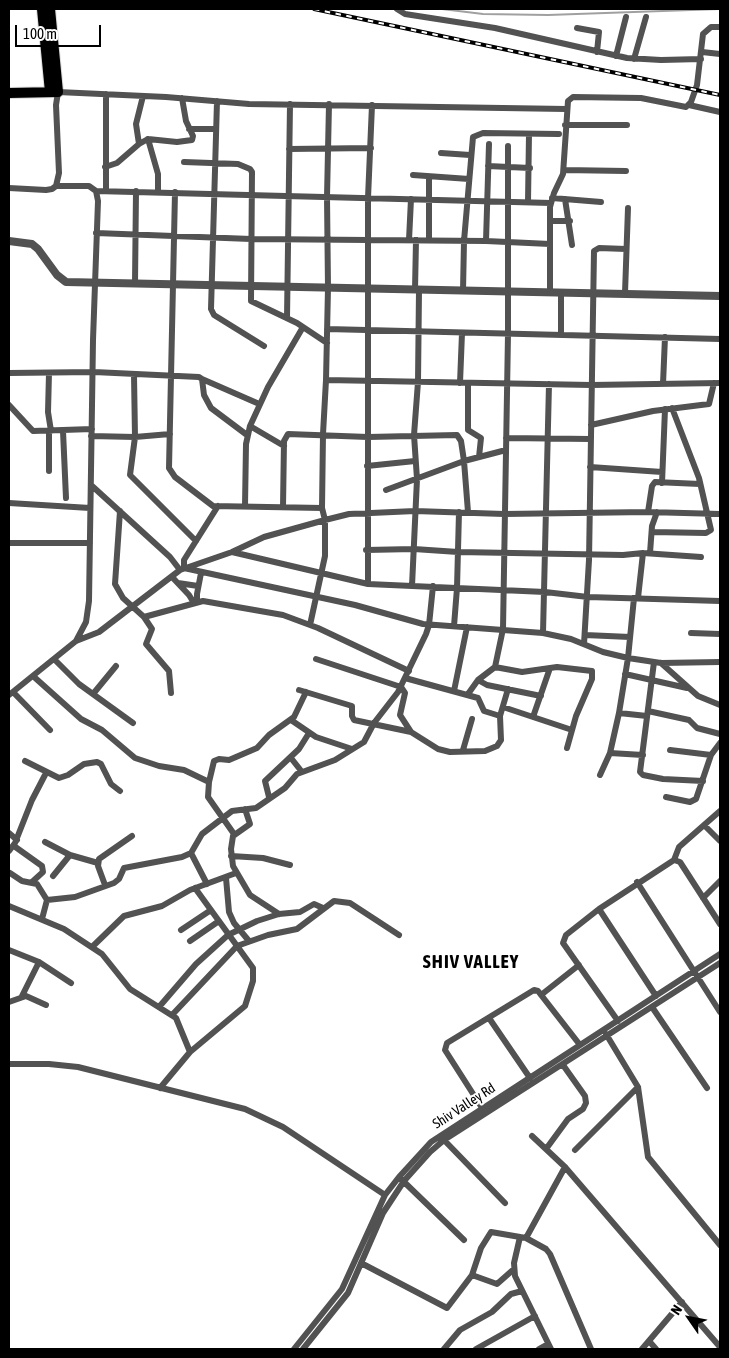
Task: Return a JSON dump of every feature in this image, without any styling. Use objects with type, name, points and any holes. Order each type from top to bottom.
[{"type":"main road","points":[[42,9],[51,56]]},
{"type":"main road","points":[[9,92],[54,92],[50,9]]},
{"type":"street","points":[[397,9],[405,14],[495,28],[634,59],[720,54]]},
{"type":"street","points":[[616,56],[626,17]]},
{"type":"street","points":[[634,59],[646,17]]},
{"type":"street","points":[[689,105],[696,89],[705,31],[711,27],[720,27]]},
{"type":"street","points":[[577,28],[599,32],[597,52]]},
{"type":"street","points":[[56,186],[59,173],[54,92],[182,98],[217,102],[566,108]]},
{"type":"street","points":[[106,94],[106,190]]},
{"type":"street","points":[[139,144],[136,124],[143,96]]},
{"type":"street","points":[[550,292],[550,220],[552,200],[564,170],[565,125],[568,101],[573,97],[641,98],[683,107],[689,105],[720,112]]},
{"type":"street","points":[[105,167],[117,163],[139,144],[148,139],[177,142],[192,140],[194,136],[189,129],[182,98]]},
{"type":"street","points":[[217,102],[211,309],[214,315],[264,346]]},
{"type":"street","points":[[287,318],[290,104]]},
{"type":"street","points":[[310,625],[325,556],[325,520],[322,508],[322,434],[327,343],[329,104]]},
{"type":"street","points":[[368,584],[366,512],[369,381],[368,198],[372,105]]},
{"type":"street","points":[[565,125],[627,125]]},
{"type":"street","points":[[189,129],[216,129]]},
{"type":"street","points":[[528,202],[529,134]]},
{"type":"street","points":[[463,291],[464,241],[471,143],[477,135],[559,134]]},
{"type":"street","points":[[148,139],[158,174],[158,192]]},
{"type":"street","points":[[486,241],[489,144]]},
{"type":"street","points":[[468,694],[478,680],[495,667],[503,629],[509,242],[508,146]]},
{"type":"street","points":[[289,149],[371,148]]},
{"type":"street","points":[[441,154],[470,156]]},
{"type":"street","points":[[184,162],[238,164],[250,169],[252,172],[250,297],[253,303],[287,318],[327,343]]},
{"type":"street","points":[[488,166],[530,168]]},
{"type":"street","points":[[564,170],[626,171]]},
{"type":"street","points":[[413,175],[469,179]]},
{"type":"street","points":[[429,176],[430,240]]},
{"type":"street","points":[[9,188],[46,190],[56,186],[89,186],[96,191],[508,202],[566,199],[601,202]]},
{"type":"street","points":[[76,641],[86,622],[89,601],[98,201],[96,191]]},
{"type":"street","points":[[135,283],[136,191]]},
{"type":"street","points":[[175,192],[170,434],[170,468],[172,473],[207,503],[218,506],[322,508]]},
{"type":"street","points":[[410,199],[417,290],[418,333],[418,382],[414,435],[417,479],[412,586]]},
{"type":"street","points":[[566,199],[572,245]]},
{"type":"street","points":[[625,293],[628,208]]},
{"type":"street","points":[[550,220],[570,221]]},
{"type":"street","points":[[96,233],[137,236],[289,240],[430,240],[550,244]]},
{"type":"street","points":[[9,241],[32,244],[38,249],[56,275],[66,282],[720,296]]},
{"type":"street","points":[[584,644],[588,597],[594,251],[600,248],[626,249]]},
{"type":"street","points":[[561,293],[561,335]]},
{"type":"street","points":[[245,506],[247,436],[250,426],[268,387],[303,327]]},
{"type":"street","points":[[327,329],[418,333],[720,339]]},
{"type":"street","points":[[460,383],[462,333]]},
{"type":"street","points":[[663,384],[665,337]]},
{"type":"street","points":[[9,373],[94,372],[199,377],[257,403]]},
{"type":"street","points":[[49,373],[49,472]]},
{"type":"street","points":[[134,375],[134,437],[131,478],[196,541]]},
{"type":"street","points":[[202,379],[204,395],[211,408],[247,436]]},
{"type":"street","points":[[326,380],[591,385],[717,383],[709,404],[668,408],[591,425]]},
{"type":"street","points":[[468,383],[468,430],[481,438],[479,457]]},
{"type":"street","points":[[543,633],[549,384]]},
{"type":"street","points":[[9,405],[31,430],[92,432],[134,437],[170,434]]},
{"type":"street","points":[[662,482],[668,408]]},
{"type":"street","points":[[652,532],[710,532],[711,527],[700,484],[668,408]]},
{"type":"street","points":[[250,426],[284,446]]},
{"type":"street","points":[[63,431],[66,498]]},
{"type":"street","points":[[283,507],[284,446],[288,434],[368,437],[457,436],[461,441],[464,461],[468,512]]},
{"type":"street","points":[[506,438],[590,439]]},
{"type":"street","points":[[386,490],[464,461],[506,450]]},
{"type":"street","points":[[367,466],[415,461]]},
{"type":"street","points":[[590,468],[662,472]]},
{"type":"street","points":[[648,512],[652,486],[655,482],[700,484]]},
{"type":"street","points":[[91,486],[182,569],[316,597],[429,625],[543,633],[628,658],[657,662],[720,662]]},
{"type":"street","points":[[9,503],[90,508]]},
{"type":"street","points":[[182,569],[184,560],[218,506]]},
{"type":"street","points":[[120,511],[114,579],[116,589],[144,617],[152,629],[146,644],[169,671],[171,693]]},
{"type":"street","points":[[50,730],[11,693],[76,641],[99,632],[182,569],[232,552],[264,537],[325,520],[366,512],[415,511],[504,514],[657,512],[720,514]]},
{"type":"street","points":[[454,626],[458,588],[459,512]]},
{"type":"street","points":[[650,554],[652,532],[657,512]]},
{"type":"street","points":[[9,543],[90,543]]},
{"type":"street","points":[[366,550],[414,549],[458,552],[623,555],[643,553],[701,557]]},
{"type":"street","points":[[232,552],[368,584],[545,592],[588,597],[720,601]]},
{"type":"street","points":[[600,775],[610,753],[619,713],[643,553]]},
{"type":"street","points":[[196,603],[201,573]]},
{"type":"street","points":[[172,577],[196,603]]},
{"type":"street","points":[[178,583],[198,586]]},
{"type":"street","points":[[46,900],[76,898],[117,882],[124,868],[176,859],[191,853],[198,838],[234,809],[256,808],[269,797],[285,788],[295,776],[328,763],[364,742],[374,723],[401,688],[409,671],[429,625],[433,586]]},
{"type":"street","points":[[144,617],[196,603],[283,616],[310,625],[409,671]]},
{"type":"street","points":[[454,691],[467,627]]},
{"type":"street","points":[[691,633],[720,634]]},
{"type":"street","points":[[585,635],[630,636]]},
{"type":"street","points":[[54,659],[79,684],[133,723]]},
{"type":"street","points":[[316,659],[401,688],[405,693],[400,715],[411,732],[445,752],[463,750],[485,751],[497,746],[501,740],[500,716],[508,689]]},
{"type":"street","points":[[657,662],[652,681],[640,772],[643,775],[704,781]]},
{"type":"street","points":[[657,662],[698,696],[720,705]]},
{"type":"street","points":[[93,694],[116,666]]},
{"type":"street","points":[[495,667],[522,672],[550,668],[584,669],[592,673],[572,730],[568,748]]},
{"type":"street","points":[[534,717],[550,668]]},
{"type":"street","points":[[625,674],[688,688]]},
{"type":"street","points":[[32,676],[81,720],[102,730],[135,758],[159,766],[184,770],[208,782]]},
{"type":"street","points":[[405,678],[468,694],[480,700],[486,713],[500,716]]},
{"type":"street","points":[[478,680],[541,696]]},
{"type":"street","points":[[234,834],[208,797],[208,782],[216,759],[229,760],[251,752],[269,735],[291,720],[303,691],[348,704],[353,707],[352,718],[411,732]]},
{"type":"street","points":[[503,707],[572,730]]},
{"type":"street","points":[[619,713],[648,714],[689,720],[697,728],[720,734]]},
{"type":"street","points":[[463,750],[472,718]]},
{"type":"street","points":[[291,720],[309,733],[352,749]]},
{"type":"street","points":[[269,797],[265,781],[291,758],[309,733]]},
{"type":"street","points":[[666,797],[693,801],[704,781],[711,755],[720,743]]},
{"type":"street","points":[[670,750],[711,755]]},
{"type":"street","points":[[610,753],[643,755]]},
{"type":"street","points":[[291,758],[302,772]]},
{"type":"street","points":[[25,761],[55,778],[63,777],[84,764],[97,762],[111,784],[120,791]]},
{"type":"street","points":[[9,852],[15,843],[32,800],[46,773]]},
{"type":"street","points":[[245,809],[250,825],[234,834],[231,842],[236,874],[250,895],[279,914]]},
{"type":"street","points":[[618,1021],[562,940],[599,909],[637,882],[674,860],[679,847],[720,810]]},
{"type":"street","points":[[704,825],[720,841]]},
{"type":"street","points":[[9,832],[15,843],[42,866],[43,872],[32,882]]},
{"type":"street","points":[[105,886],[98,863],[102,856],[132,836]]},
{"type":"street","points":[[45,842],[70,855],[98,863]]},
{"type":"street","points":[[191,853],[207,884]]},
{"type":"street","points":[[53,876],[70,855]]},
{"type":"street","points":[[232,856],[263,858],[290,865]]},
{"type":"street","points":[[674,860],[680,862],[720,924]]},
{"type":"street","points":[[9,873],[22,881],[37,884],[46,900],[42,919]]},
{"type":"street","points":[[92,947],[124,916],[162,906],[195,888],[236,874]]},
{"type":"street","points":[[226,878],[228,912],[239,929],[250,941]]},
{"type":"street","points":[[703,898],[720,881]]},
{"type":"street","points":[[637,882],[720,1012]]},
{"type":"street","points":[[160,1088],[190,1052],[240,1012],[248,1000],[254,972],[195,888]]},
{"type":"street","points":[[172,1015],[237,946],[297,929],[313,919],[334,901],[350,902],[399,935]]},
{"type":"street","points":[[159,1007],[196,964],[228,935],[279,914],[300,912],[314,904],[324,908]]},
{"type":"street","points":[[9,906],[64,929],[106,958],[130,989],[179,1021],[190,1052]]},
{"type":"street","points":[[599,909],[656,996]]},
{"type":"street","points":[[181,930],[211,910]]},
{"type":"street","points":[[190,941],[219,921]]},
{"type":"street","points":[[9,950],[39,962],[71,983]]},
{"type":"street","name":"Shiv Valley Rd","points":[[303,1349],[348,1293],[383,1213],[401,1179],[444,1140],[530,1078],[580,1045],[652,1007],[720,954]]},
{"type":"street","points":[[22,996],[39,962]]},
{"type":"street","name":"Shiv Valley Rd","points":[[294,1349],[342,1289],[386,1196],[431,1142],[563,1065],[618,1021],[656,996],[720,963]]},
{"type":"street","points":[[541,995],[579,966]]},
{"type":"street","points":[[484,1111],[445,1048],[447,1043],[531,990],[536,990],[580,1045]]},
{"type":"street","points":[[9,1002],[22,996],[30,997],[46,1005]]},
{"type":"street","points":[[652,1007],[707,1088]]},
{"type":"street","points":[[489,1018],[530,1078]]},
{"type":"street","points":[[605,1033],[638,1087],[648,1157],[720,1245]]},
{"type":"street","points":[[9,1064],[49,1064],[78,1067],[263,1116],[386,1196]]},
{"type":"street","points":[[546,1149],[568,1119],[583,1109],[586,1103],[585,1096],[563,1065]]},
{"type":"street","points":[[575,1150],[638,1087]]},
{"type":"street","points":[[532,1136],[565,1167],[720,1347]]},
{"type":"street","points":[[444,1140],[504,1203]]},
{"type":"street","points":[[472,1275],[497,1284],[514,1269],[523,1238],[565,1167]]},
{"type":"street","points":[[401,1179],[464,1240]]},
{"type":"street","points":[[361,1263],[447,1308],[472,1275],[481,1248],[491,1232],[523,1238],[546,1249],[550,1254],[591,1349]]},
{"type":"street","points":[[514,1269],[522,1291],[549,1347],[539,1349]]},
{"type":"street","points":[[444,1349],[460,1330],[492,1312],[511,1294],[522,1291]]},
{"type":"street","points":[[642,1349],[682,1302]]},
{"type":"street","points":[[476,1349],[534,1316]]},
{"type":"street","points":[[649,1341],[656,1349]]},
{"type":"waterway","points":[[442,9],[483,14],[548,15],[720,9]]},
{"type":"railway","points":[[314,9],[720,95]]},
{"type":"district","name":"SHIV VALLEY","points":[[471,962]]}]
